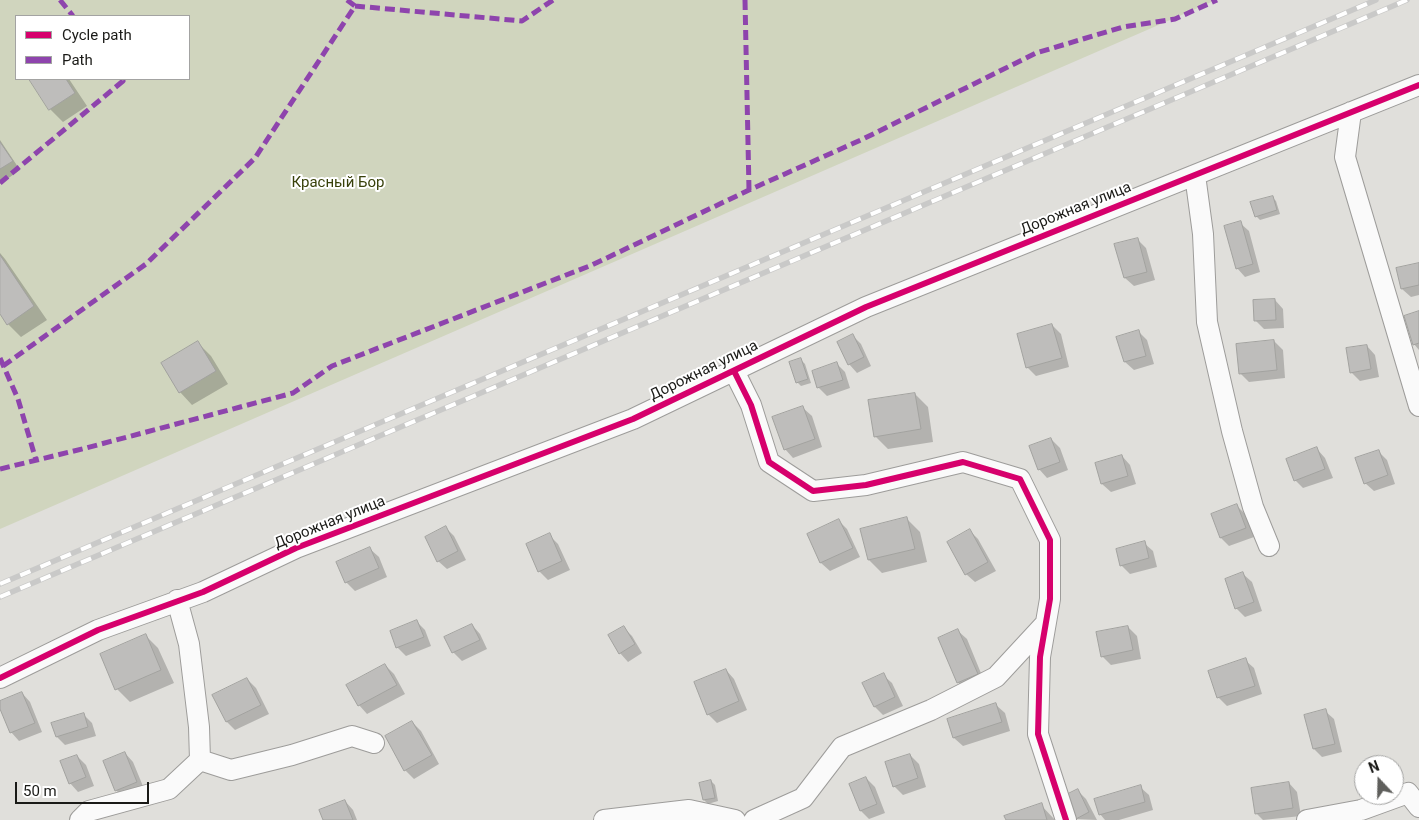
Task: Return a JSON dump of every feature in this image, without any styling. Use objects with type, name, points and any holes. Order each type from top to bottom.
[{"type":"street","name":"Дорожная улица","points":[[0,678],[98,630],[204,592],[296,548],[633,419],[866,307],[1419,84]]},
{"type":"street","points":[[1351,112],[1345,157],[1419,406]]},
{"type":"street","points":[[1195,175],[1203,234],[1207,322],[1232,431],[1253,507],[1269,546]]},
{"type":"street","points":[[734,370],[751,405],[768,462],[814,491],[866,484],[963,462],[1020,479],[1050,540],[1050,599],[1040,657],[1038,734],[1066,820]]},
{"type":"street","points":[[80,820],[89,812],[170,789],[200,760],[199,727],[189,644],[178,600]]},
{"type":"street","points":[[754,820],[803,798],[842,747],[931,710],[996,677],[1046,623]]},
{"type":"street","points":[[200,760],[231,770],[292,755],[352,736],[374,744]]},
{"type":"street","points":[[1307,820],[1361,810],[1415,794]]},
{"type":"street","points":[[604,820],[689,810],[735,820]]},
{"type":"green space","name":"Красный Бор","points":[[0,0],[1216,0],[0,529]]},
{"type":"building","points":[[30,80],[67,80],[75,93],[49,110]]},
{"type":"building","points":[[0,142],[13,161],[0,169]]},
{"type":"building","points":[[1273,196],[1277,210],[1255,217],[1250,202]]},
{"type":"building","points":[[1241,221],[1253,264],[1236,269],[1224,226]]},
{"type":"building","points":[[1138,238],[1147,272],[1124,278],[1114,244]]},
{"type":"building","points":[[0,255],[34,306],[7,325],[0,314]]},
{"type":"building","points":[[1419,263],[1419,285],[1401,289],[1396,268]]},
{"type":"building","points":[[1275,299],[1276,320],[1254,321],[1253,300]]},
{"type":"building","points":[[1419,311],[1419,343],[1413,345],[1404,316]]},
{"type":"building","points":[[1052,324],[1062,358],[1026,368],[1017,334]]},
{"type":"building","points":[[1139,330],[1146,356],[1124,362],[1116,337]]},
{"type":"building","points":[[853,334],[864,357],[848,365],[837,342]]},
{"type":"building","points":[[1274,340],[1277,370],[1239,374],[1236,344]]},
{"type":"building","points":[[198,341],[216,371],[179,393],[161,363]]},
{"type":"building","points":[[1367,345],[1371,369],[1350,373],[1346,348]]},
{"type":"building","points":[[801,358],[808,379],[796,383],[789,362]]},
{"type":"building","points":[[837,362],[843,380],[817,388],[812,371]]},
{"type":"building","points":[[915,393],[921,429],[874,437],[868,400]]},
{"type":"building","points":[[803,406],[815,439],[784,450],[772,417]]},
{"type":"building","points":[[1051,438],[1060,462],[1038,470],[1029,446]]},
{"type":"building","points":[[1317,447],[1325,469],[1294,481],[1286,459]]},
{"type":"building","points":[[1379,450],[1388,475],[1364,484],[1355,458]]},
{"type":"building","points":[[1122,455],[1128,476],[1101,484],[1095,463]]},
{"type":"building","points":[[1237,504],[1246,528],[1220,538],[1211,514]]},
{"type":"building","points":[[907,517],[915,549],[868,560],[860,529]]},
{"type":"building","points":[[839,519],[853,548],[820,563],[807,534]]},
{"type":"building","points":[[446,526],[458,551],[437,562],[425,537]]},
{"type":"building","points":[[970,529],[988,562],[965,575],[947,542]]},
{"type":"building","points":[[550,533],[562,561],[538,572],[526,544]]},
{"type":"building","points":[[1145,541],[1149,558],[1120,566],[1116,549]]},
{"type":"building","points":[[370,547],[379,568],[345,583],[336,562]]},
{"type":"building","points":[[1243,572],[1254,602],[1235,609],[1225,579]]},
{"type":"building","points":[[417,620],[424,637],[396,648],[390,631]]},
{"type":"building","points":[[472,624],[480,640],[452,653],[444,637]]},
{"type":"building","points":[[624,626],[635,644],[619,654],[608,635]]},
{"type":"building","points":[[1128,626],[1133,650],[1101,657],[1096,632]]},
{"type":"building","points":[[958,629],[978,674],[957,683],[938,638]]},
{"type":"building","points":[[146,634],[161,670],[115,690],[100,654]]},
{"type":"building","points":[[1246,658],[1255,686],[1217,698],[1208,671]]},
{"type":"building","points":[[385,664],[397,685],[358,706],[346,685]]},
{"type":"building","points":[[726,669],[739,701],[707,715],[694,682]]},
{"type":"building","points":[[884,673],[895,697],[874,707],[862,683]]},
{"type":"building","points":[[247,678],[261,705],[226,722],[212,695]]},
{"type":"building","points":[[22,692],[35,723],[10,733],[0,709],[0,701]]},
{"type":"building","points":[[996,703],[1002,722],[953,738],[947,719]]},
{"type":"building","points":[[1326,709],[1335,744],[1313,749],[1304,715]]},
{"type":"building","points":[[84,713],[88,727],[56,737],[51,723]]},
{"type":"building","points":[[412,721],[432,755],[404,771],[385,736]]},
{"type":"building","points":[[125,752],[137,782],[115,791],[103,761]]},
{"type":"building","points":[[910,754],[918,778],[893,787],[885,762]]},
{"type":"building","points":[[77,755],[86,777],[69,784],[60,761]]},
{"type":"building","points":[[866,777],[877,804],[860,811],[849,784]]},
{"type":"building","points":[[711,780],[715,798],[703,800],[699,783]]},
{"type":"building","points":[[1289,782],[1293,808],[1255,814],[1251,788]]},
{"type":"building","points":[[1141,785],[1145,802],[1099,815],[1094,799]]},
{"type":"building","points":[[1078,789],[1089,812],[1074,820],[1062,797]]},
{"type":"building","points":[[345,800],[353,820],[323,820],[319,810]]},
{"type":"building","points":[[1042,803],[1047,820],[1006,820],[1004,816]]},
{"type":"railway","points":[[0,584],[1376,0]]},
{"type":"railway","points":[[0,597],[1407,0]]},
{"type":"marked path","points":[[60,0],[72,15]]},
{"type":"marked path","points":[[3,366],[146,264],[255,158],[355,6],[347,0]]},
{"type":"marked path","points":[[355,6],[522,21],[553,0]]},
{"type":"marked path","points":[[745,0],[749,190]]},
{"type":"marked path","points":[[0,469],[293,393],[332,366],[592,265],[749,190],[863,139],[1036,53],[1123,27],[1175,19],[1217,0]]},
{"type":"marked path","points":[[0,183],[122,80]]},
{"type":"marked path","points":[[0,358],[18,399],[36,460]]},
{"type":"cycle path","points":[[0,678],[98,630],[203,592],[296,548],[633,419],[866,307],[1419,85]]},
{"type":"cycle path","points":[[734,371],[751,405],[769,462],[813,491],[866,485],[963,462],[1020,479],[1050,540],[1050,599],[1040,657],[1038,734],[1066,820]]}]
